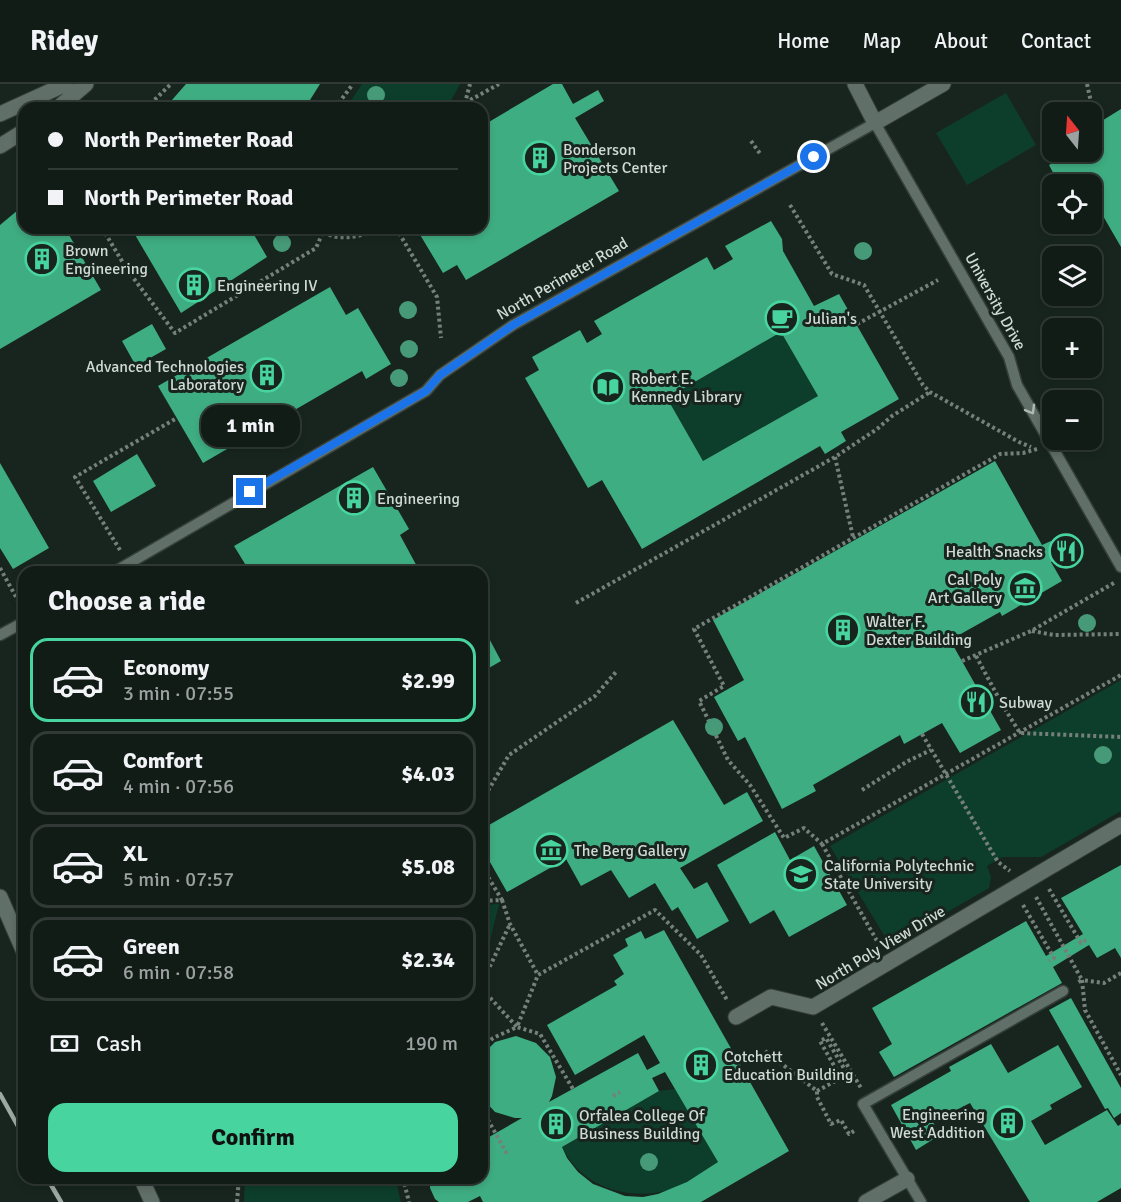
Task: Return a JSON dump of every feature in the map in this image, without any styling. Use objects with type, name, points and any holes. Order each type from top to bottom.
[{"type":"street","points":[[26,102],[66,84]]},
{"type":"street","points":[[64,102],[86,84]]},
{"type":"street","name":"University Drive","points":[[855,84],[875,123]]},
{"type":"street","name":"North Perimeter Road","points":[[875,123],[943,84]]},
{"type":"street","points":[[0,114],[18,106]]},
{"type":"street","points":[[0,146],[18,134]]},
{"type":"street","name":"North Poly View Drive","points":[[813,1007],[1121,825]]},
{"type":"street","points":[[0,897],[18,938]]},
{"type":"street","points":[[736,1017],[771,997],[813,1007]]},
{"type":"street","points":[[866,1202],[907,1179]]},
{"type":"street","points":[[144,1184],[152,1202]]},
{"type":"lane","name":"University Drive","points":[[875,123],[1009,357],[1017,385],[1121,567]]},
{"type":"lane","name":"North Perimeter Road","points":[[124,566],[426,391],[440,375],[513,325],[875,123]]},
{"type":"lane","points":[[0,635],[18,625]]},
{"type":"lane","points":[[921,1202],[863,1104],[1063,991]]},
{"type":"path","points":[[152,102],[171,84]]},
{"type":"path","points":[[340,102],[353,84]]},
{"type":"path","points":[[465,102],[470,84]]},
{"type":"path","points":[[467,102],[499,84]]},
{"type":"path","points":[[1087,84],[1091,102]]},
{"type":"path","points":[[751,141],[762,155]]},
{"type":"path","points":[[790,205],[832,274],[864,285],[923,385],[930,392],[1019,442],[1038,449],[1023,453],[1000,454],[694,629],[724,686],[699,701],[728,760],[750,785],[784,838],[804,828],[822,844],[890,962]]},
{"type":"path","points":[[106,234],[128,271],[175,333],[316,248],[320,234]]},
{"type":"path","points":[[331,234],[338,237],[363,234]]},
{"type":"path","points":[[400,234],[437,297],[441,338]]},
{"type":"path","points":[[857,324],[938,280]]},
{"type":"path","points":[[576,603],[835,457],[930,392]]},
{"type":"path","points":[[120,551],[75,477],[177,418]]},
{"type":"path","points":[[835,457],[853,537]]},
{"type":"path","points":[[0,568],[18,601]]},
{"type":"path","points":[[962,661],[1031,631],[1114,583]]},
{"type":"path","points":[[1031,631],[1054,635],[1121,634]]},
{"type":"path","points":[[976,656],[1020,733]]},
{"type":"path","points":[[488,791],[509,755],[595,696],[616,672]]},
{"type":"path","points":[[822,844],[1121,675]]},
{"type":"path","points":[[1020,733],[1121,737]]},
{"type":"path","points":[[922,734],[998,862],[1024,882],[1034,893],[1082,980],[1085,1010],[1121,1075]]},
{"type":"path","points":[[862,790],[908,761],[931,750]]},
{"type":"path","points":[[488,877],[502,900],[510,924],[538,975]]},
{"type":"path","points":[[488,901],[502,900]]},
{"type":"path","points":[[1021,903],[1054,958],[1049,961]]},
{"type":"path","points":[[1057,903],[1081,943],[1086,940]]},
{"type":"path","points":[[488,1043],[517,1027],[538,975],[655,910],[701,955],[736,1017]]},
{"type":"path","points":[[488,970],[510,924]]},
{"type":"path","points":[[1063,991],[1082,980],[1104,983],[1121,973]]},
{"type":"path","points":[[488,996],[517,1027],[540,1034],[573,1089]]},
{"type":"path","points":[[813,1007],[862,1088],[863,1104]]},
{"type":"path","points":[[818,1091],[841,1078],[820,1041],[826,1038],[852,1082]]},
{"type":"path","points":[[765,1051],[818,1091]]},
{"type":"path","points":[[818,1091],[818,1097],[831,1124],[841,1120],[849,1134],[855,1131]]},
{"type":"path","points":[[613,1096],[620,1092]]},
{"type":"path","points":[[488,1120],[508,1156]]},
{"type":"path","points":[[237,1202],[238,1184]]},
{"type":"path","points":[[405,1184],[410,1202]]},
{"type":"green space","points":[[362,84],[460,84],[450,102],[350,102]]},
{"type":"green space","points":[[1006,93],[1036,145],[967,185],[936,133]]},
{"type":"green space","points":[[781,332],[818,396],[703,461],[667,398]]},
{"type":"green space","points":[[1121,680],[1121,811],[1041,857],[1002,857],[987,866],[991,877],[989,888],[890,945],[830,846]]},
{"type":"green space","points":[[499,904],[488,946],[488,905]]},
{"type":"green space","points":[[675,1089],[718,1162],[679,1186],[657,1193],[640,1194],[609,1188],[582,1173],[562,1147],[659,1091]]},
{"type":"green space","points":[[245,1184],[396,1184],[401,1202],[244,1202]]},
{"type":"building","points":[[186,84],[320,84],[309,102],[170,102]]},
{"type":"building","name":"Bonderson Projects Center","points":[[553,84],[562,84],[573,104],[598,90],[604,101],[575,118],[619,191],[466,280],[457,265],[443,273],[420,234],[488,234],[488,122]]},
{"type":"building","points":[[1121,109],[1121,247],[1102,214],[1102,174],[1054,174],[1049,165],[1054,162],[1102,162],[1102,121]]},
{"type":"building","name":"Brown Engineering","points":[[18,210],[18,234],[68,234],[101,290],[0,349],[0,225]]},
{"type":"building","name":"Robert E. Kennedy Library","points":[[771,221],[782,239],[783,251],[814,306],[839,294],[899,399],[841,432],[846,441],[825,454],[820,446],[642,549],[602,480],[588,488],[525,378],[539,370],[532,357],[580,330],[587,343],[602,334],[594,321],[707,257],[714,270],[733,259],[725,246]],"holes":[[[781,332],[818,396],[703,461],[667,398]]]},
{"type":"building","name":"Engineering IV","points":[[135,234],[254,234],[267,257],[181,313]]},
{"type":"building","name":"Advanced Technologies Laboratory","points":[[330,287],[346,315],[358,308],[391,364],[366,379],[362,371],[203,463],[158,386]]},
{"type":"building","points":[[152,324],[166,349],[136,366],[122,341]]},
{"type":"building","points":[[137,454],[156,486],[111,512],[93,481]]},
{"type":"building","name":"Walter F. Dexter Building","points":[[995,461],[1042,545],[1051,541],[1060,556],[1051,562],[1062,581],[1002,616],[1000,612],[950,640],[1001,730],[960,753],[942,723],[904,744],[900,735],[813,785],[816,791],[782,809],[745,737],[738,741],[714,697],[744,680],[713,620]]},
{"type":"building","points":[[0,463],[49,548],[13,569],[0,548]]},
{"type":"building","name":"Engineering","points":[[373,467],[409,529],[400,535],[417,566],[246,566],[234,546]]},
{"type":"building","points":[[488,636],[501,661],[488,669]]},
{"type":"building","points":[[673,720],[724,805],[747,792],[763,821],[680,868],[694,889],[707,882],[729,921],[697,939],[678,907],[672,911],[655,883],[629,898],[611,870],[581,886],[566,859],[507,892],[488,859],[488,826]]},
{"type":"building","points":[[775,832],[790,860],[814,846],[847,905],[789,937],[774,910],[750,924],[717,865]]},
{"type":"building","points":[[1121,865],[1121,958],[1115,948],[1097,958],[1089,945],[1053,967],[1062,983],[894,1077],[879,1052],[892,1044],[872,1008],[1026,921],[1046,956],[1083,934],[1061,898]]},
{"type":"building","points":[[664,930],[789,1151],[701,1202],[483,1202],[480,1196],[468,1202],[439,1202],[435,1199],[430,1184],[488,1184],[488,1138],[522,1118],[495,1112],[488,1104],[488,1049],[495,1042],[516,1036],[536,1043],[550,1057],[556,1077],[549,1102],[638,1053],[647,1070],[660,1063],[644,1035],[575,1075],[547,1025],[617,985],[614,981],[624,974],[613,955],[628,946],[625,939],[641,931],[645,939]],"holes":[[[665,1072],[718,1162],[687,1182],[658,1194],[643,1197],[625,1196],[593,1184],[578,1172],[562,1147],[659,1091],[652,1078]]]},
{"type":"building","points":[[1071,998],[1121,1088],[1121,1113],[1114,1118],[1108,1108],[1105,1109],[1049,1010]]},
{"type":"building","name":"Engineering West Addition","points":[[991,1044],[1008,1073],[1058,1045],[1082,1087],[1050,1105],[1052,1109],[1031,1121],[1045,1145],[1107,1110],[1118,1126],[1121,1124],[1121,1188],[1097,1202],[1030,1202],[970,1103],[933,1122],[940,1135],[916,1150],[891,1105],[951,1071],[949,1067]]},
{"type":"railway","points":[[0,1094],[18,1126]]},
{"type":"railway","points":[[50,1184],[61,1202]]},
{"type":"place","name":"Bonderson Projects Center","points":[[540,158]]},
{"type":"place","name":"Brown Engineering","points":[[42,259]]},
{"type":"place","name":"Engineering IV","points":[[194,285]]},
{"type":"place","name":"Julian's","points":[[782,318]]},
{"type":"place","name":"Advanced Technologies Laboratory","points":[[267,375]]},
{"type":"place","name":"Robert E. Kennedy Library","points":[[608,387]]},
{"type":"place","name":"Engineering","points":[[354,498]]},
{"type":"place","name":"Health Snacks","points":[[1066,551]]},
{"type":"place","name":"Cal Poly Art Gallery","points":[[1025,588]]},
{"type":"place","name":"Walter F. Dexter Building","points":[[843,630]]},
{"type":"place","name":"Subway","points":[[976,702]]},
{"type":"place","name":"The Berg Gallery","points":[[551,850]]},
{"type":"place","name":"California Polytechnic State University","points":[[801,874]]},
{"type":"place","name":"Cotchett Education Building","points":[[701,1065]]},
{"type":"place","name":"Engineering West Addition","points":[[1008,1123]]},
{"type":"place","name":"Orfalea College Of Business Building","points":[[556,1124]]},
{"type":"route","points":[[250,492],[426,391],[440,375],[513,325],[814,157]]}]
